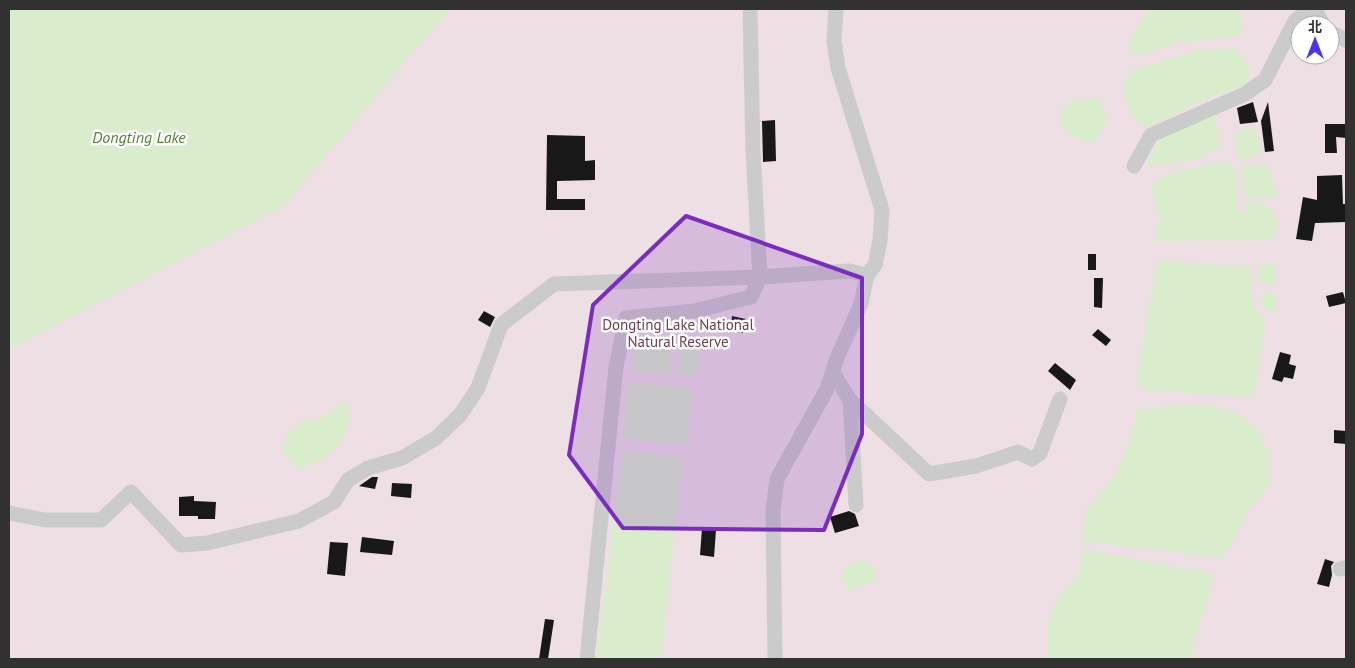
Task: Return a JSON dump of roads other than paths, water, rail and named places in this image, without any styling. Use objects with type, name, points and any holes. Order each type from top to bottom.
[{"type":"street","points":[[587,659],[616,367],[626,318],[694,311],[751,297],[760,277],[753,150],[750,9]]},
{"type":"street","points":[[775,659],[772,511],[777,479],[827,390],[861,304],[868,276],[875,265],[877,257],[882,210],[838,68],[834,41],[836,9]]},
{"type":"street","points":[[1134,166],[1150,135],[1246,94],[1265,80],[1295,21],[1309,9]]},
{"type":"street","points":[[9,512],[45,520],[101,520],[131,492],[181,545],[206,543],[299,521],[334,502],[348,480],[368,468],[402,458],[436,438],[460,415],[478,388],[501,325],[554,284],[760,277],[849,271],[868,276]]},
{"type":"street","points":[[833,373],[850,400],[929,474],[976,466],[1018,452],[1032,460],[1040,453],[1060,399]]},
{"type":"street","points":[[850,400],[856,505]]},
{"type":"water","name":"Dongting Lake","points":[[9,9],[449,9],[285,205],[9,350]]},
{"type":"water","points":[[1150,9],[1240,9],[1242,35],[1177,43],[1141,55],[1130,53],[1129,40]]},
{"type":"water","points":[[1236,48],[1247,65],[1250,85],[1207,98],[1147,128],[1129,110],[1126,103],[1125,88],[1130,71],[1197,50]]},
{"type":"water","points":[[1098,98],[1108,118],[1096,142],[1085,141],[1076,137],[1060,123],[1061,109],[1073,101]]},
{"type":"water","points":[[1214,113],[1221,147],[1195,160],[1148,166],[1147,161],[1160,138]]},
{"type":"water","points":[[1257,128],[1261,155],[1238,159],[1235,131]]},
{"type":"water","points":[[1226,160],[1235,169],[1238,212],[1247,210],[1245,201],[1258,202],[1275,211],[1278,225],[1274,239],[1157,241],[1160,220],[1150,186],[1165,175]]},
{"type":"water","points":[[1267,164],[1278,195],[1271,198],[1245,196],[1240,167]]},
{"type":"water","points":[[1157,260],[1251,267],[1253,306],[1265,319],[1254,398],[1140,389],[1136,381]]},
{"type":"water","points":[[1259,264],[1275,264],[1275,284],[1258,284]]},
{"type":"water","points":[[1262,293],[1274,294],[1277,311],[1267,310],[1262,306]]},
{"type":"water","points":[[635,334],[672,336],[669,374],[632,371]]},
{"type":"water","points":[[683,338],[701,341],[695,377],[677,375]]},
{"type":"water","points":[[628,382],[692,388],[687,445],[622,439]]},
{"type":"water","points":[[347,402],[351,419],[342,441],[329,455],[310,465],[295,468],[282,449],[288,432],[304,420],[319,420],[340,403]]},
{"type":"water","points":[[1208,405],[1243,416],[1261,435],[1269,454],[1267,489],[1248,510],[1231,546],[1222,558],[1083,541],[1086,508],[1107,486],[1121,464],[1130,439],[1137,410],[1168,406]]},
{"type":"water","points":[[622,450],[683,457],[660,659],[597,659]]},
{"type":"water","points":[[1082,549],[1214,574],[1193,647],[1193,659],[1048,659],[1048,625],[1055,601],[1080,572]]},
{"type":"water","points":[[855,562],[867,562],[876,569],[876,580],[850,591],[842,583],[845,567]]},
{"type":"park label","name":"Dongting Lake National Natural Reserve","points":[[678,334]]}]
